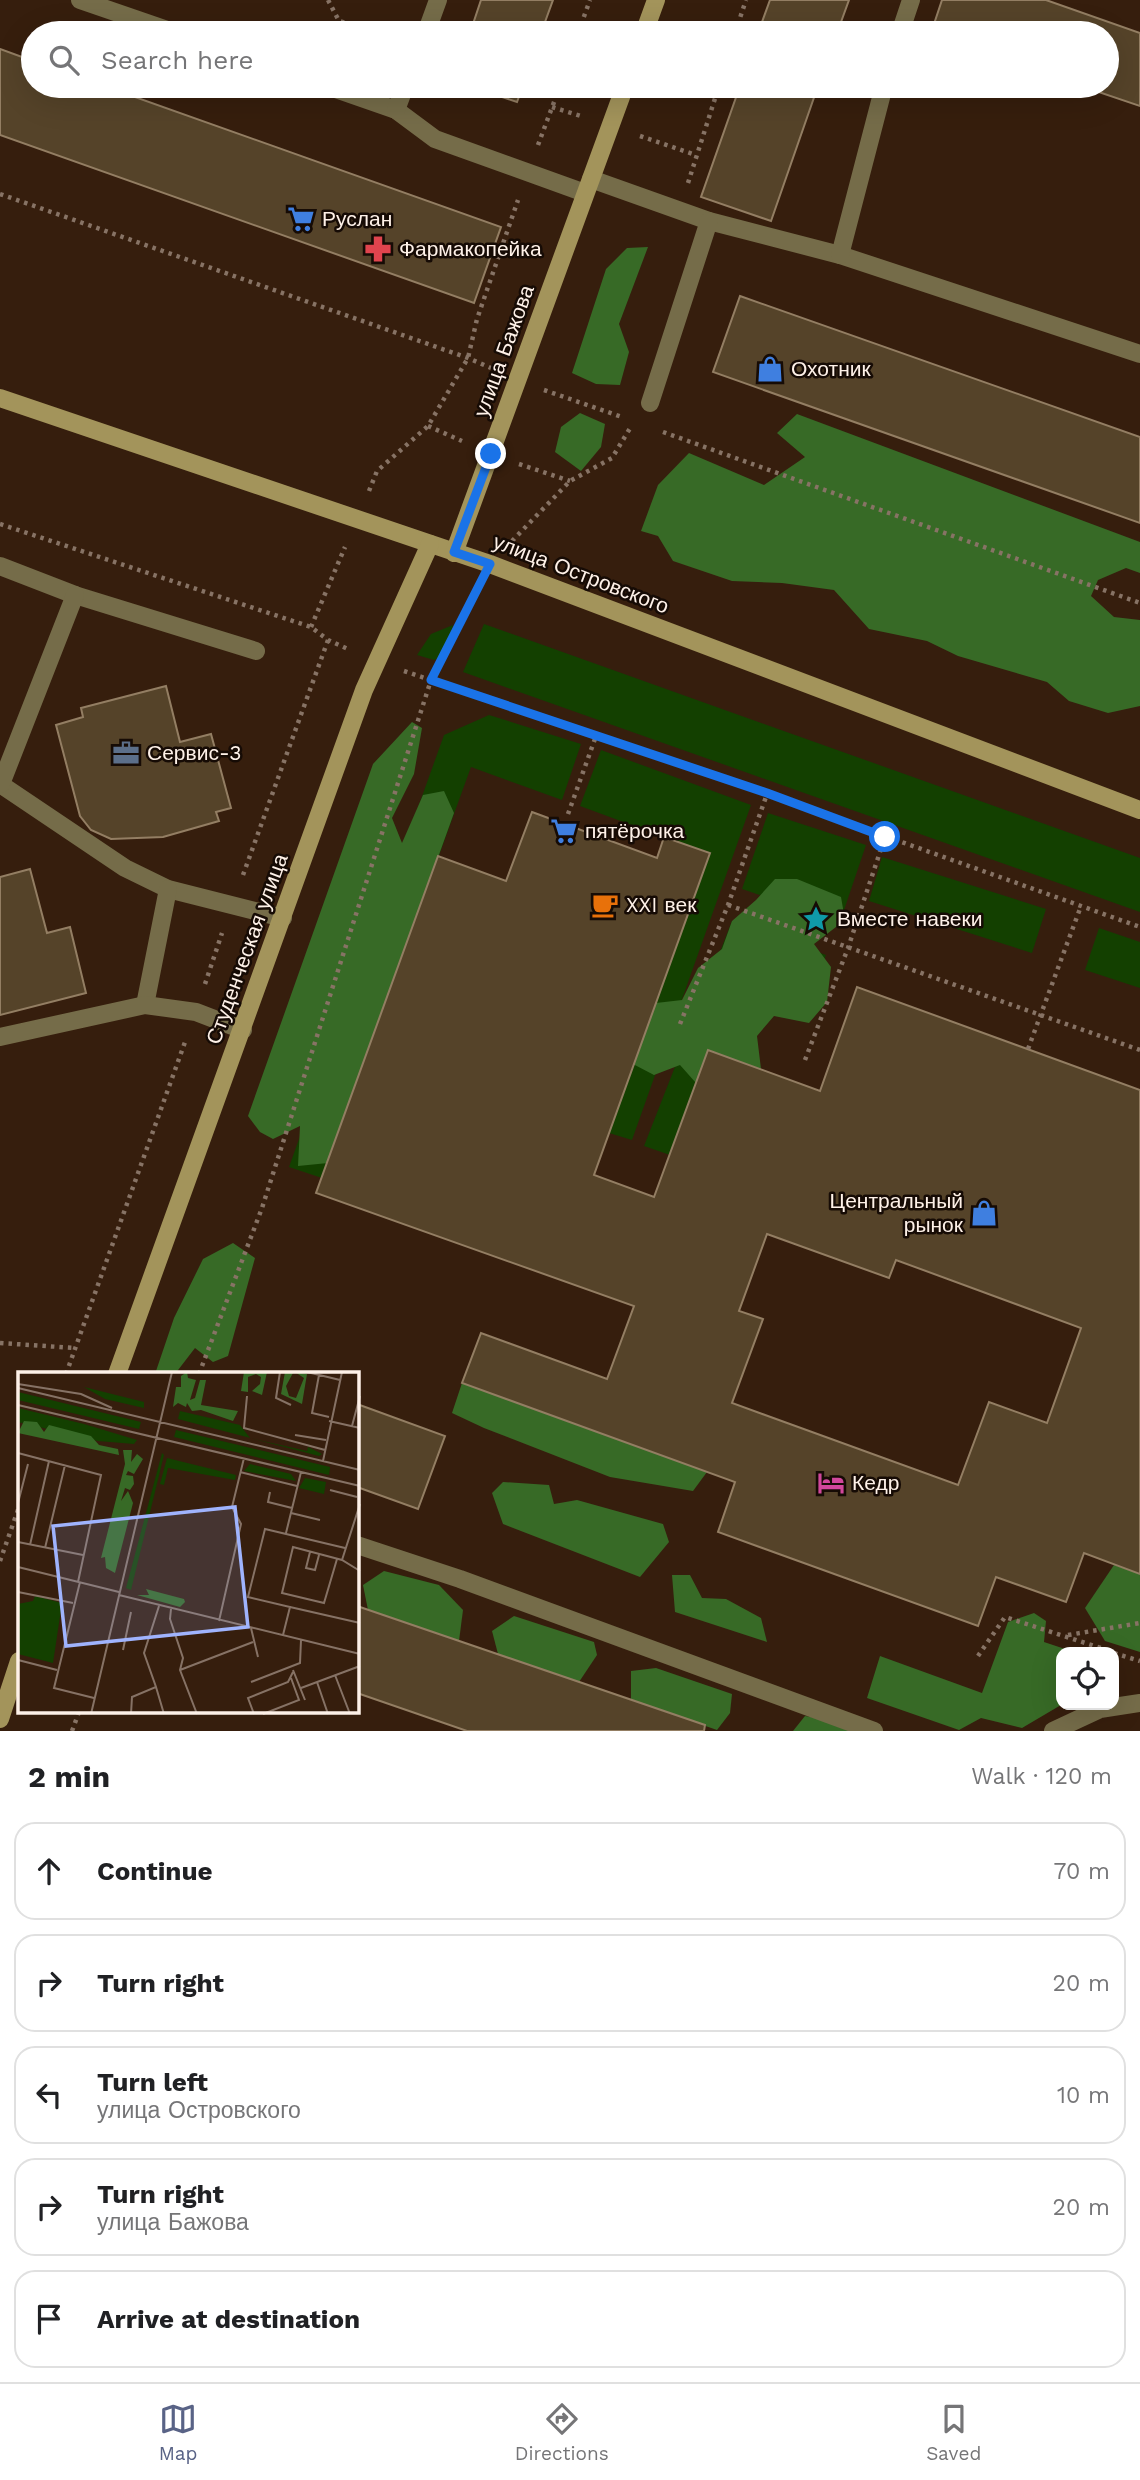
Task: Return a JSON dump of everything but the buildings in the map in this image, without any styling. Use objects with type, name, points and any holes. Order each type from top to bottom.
[{"type":"street","points":[[648,21],[656,0]]},
{"type":"street","name":"улица Бажова","points":[[454,552],[621,98]]},
{"type":"street","name":"улица Островского","points":[[0,398],[490,564],[1140,810]]},
{"type":"street","name":"Студенческая улица","points":[[118,1372],[375,662],[430,544]]},
{"type":"street","points":[[0,1719],[18,1664]]},
{"type":"lane","points":[[80,0],[141,21]]},
{"type":"lane","points":[[430,21],[438,0]]},
{"type":"lane","points":[[905,21],[911,0]]},
{"type":"lane","points":[[362,98],[396,110],[435,139],[528,172],[840,255],[1140,354]]},
{"type":"lane","points":[[396,110],[400,98]]},
{"type":"lane","points":[[840,255],[881,98]]},
{"type":"lane","points":[[650,403],[709,221]]},
{"type":"lane","points":[[0,566],[75,595],[256,650]]},
{"type":"lane","points":[[75,595],[1,784],[125,868],[168,889],[283,918]]},
{"type":"lane","points":[[145,1005],[168,889]]},
{"type":"lane","points":[[0,1037],[145,1005],[196,1012],[243,1030]]},
{"type":"lane","points":[[359,1546],[473,1584],[874,1731]]},
{"type":"lane","points":[[1052,1731],[1100,1709],[1140,1703]]},
{"type":"path","points":[[328,0],[339,21]]},
{"type":"path","points":[[582,21],[590,0]]},
{"type":"path","points":[[739,21],[746,0]]},
{"type":"path","points":[[311,627],[377,471],[428,426],[468,358],[477,319],[556,98]]},
{"type":"path","points":[[679,211],[715,98]]},
{"type":"path","points":[[0,194],[468,358],[517,380],[634,422],[612,458],[569,481],[490,564],[431,680],[262,1208],[201,1372]]},
{"type":"path","points":[[660,431],[1140,603]]},
{"type":"path","points":[[0,524],[311,627],[328,640],[375,662],[767,793],[1140,928]]},
{"type":"path","points":[[568,814],[596,736]]},
{"type":"path","points":[[680,1024],[728,905],[767,793]]},
{"type":"path","points":[[806,1060],[848,948],[885,837]]},
{"type":"path","points":[[728,905],[1140,1050]]},
{"type":"path","points":[[1028,1049],[1081,906]]},
{"type":"path","points":[[0,1343],[75,1348]]},
{"type":"path","points":[[0,1561],[18,1510]]},
{"type":"path","points":[[978,1656],[1005,1617],[1098,1647]]},
{"type":"path","points":[[1065,1636],[1140,1623]]},
{"type":"path","points":[[1119,1654],[1140,1661]]},
{"type":"path","points":[[72,1731],[78,1714]]},
{"type":"green space","points":[[648,247],[619,324],[629,352],[620,385],[596,384],[572,373],[606,269],[627,248]]},
{"type":"green space","points":[[580,413],[605,424],[601,447],[581,471],[555,452],[561,427]]},
{"type":"green space","points":[[797,414],[1140,542],[1140,573],[1126,568],[1098,580],[1091,596],[1114,617],[1140,620],[1140,706],[1108,713],[1069,701],[1047,682],[958,656],[927,641],[869,629],[834,590],[782,583],[732,581],[673,561],[658,536],[641,531],[658,485],[689,453],[764,485],[805,457],[777,433]]},
{"type":"green space","points":[[484,624],[1140,858],[1140,912],[463,672]]},
{"type":"green space","points":[[453,625],[445,655],[434,660],[417,655],[431,634]]},
{"type":"green space","points":[[489,715],[581,744],[562,800],[471,767],[322,1178],[289,1167],[444,735]]},
{"type":"green space","points":[[412,722],[422,728],[414,774],[392,818],[402,843],[423,795],[444,791],[454,813],[328,1163],[298,1166],[300,1126],[273,1139],[260,1132],[248,1116],[373,764]]},
{"type":"green space","points":[[601,750],[751,805],[632,1140],[609,1133],[710,854],[580,806]]},
{"type":"green space","points":[[768,813],[866,845],[840,922],[742,889]]},
{"type":"green space","points":[[882,857],[1046,909],[1032,953],[869,901]]},
{"type":"green space","points":[[775,879],[797,879],[841,897],[845,920],[814,944],[831,967],[827,1002],[809,1023],[774,1016],[757,1036],[761,1069],[708,1050],[696,1083],[680,1065],[654,1075],[633,1064],[656,1003],[682,1000],[698,968],[722,949],[732,921]]},
{"type":"green space","points":[[732,921],[826,955],[804,1012],[733,989],[670,1155],[644,1146]]},
{"type":"green space","points":[[1099,928],[1140,942],[1140,988],[1085,970]]},
{"type":"green space","points":[[233,1243],[255,1258],[228,1356],[213,1362],[195,1348],[177,1372],[156,1372],[174,1318],[203,1259]]},
{"type":"green space","points":[[462,1383],[707,1472],[693,1491],[610,1477],[452,1413]]},
{"type":"green space","points":[[503,1482],[549,1485],[554,1504],[577,1500],[663,1524],[669,1542],[640,1577],[503,1524],[492,1493]]},
{"type":"green space","points":[[1114,1565],[1140,1574],[1140,1652],[1105,1641],[1085,1608]]},
{"type":"green space","points":[[384,1571],[439,1585],[463,1610],[459,1641],[368,1610],[363,1585]]},
{"type":"green space","points":[[672,1575],[690,1575],[702,1598],[726,1599],[761,1618],[767,1642],[675,1612]]},
{"type":"green space","points":[[1034,1613],[1046,1621],[1044,1642],[1059,1647],[1056,1647],[1056,1708],[1022,1728],[981,1718],[959,1730],[867,1698],[880,1656],[982,1693],[1008,1622]]},
{"type":"green space","points":[[514,1616],[594,1642],[597,1655],[579,1682],[498,1654],[492,1631]]},
{"type":"green space","points":[[656,1668],[732,1694],[730,1713],[717,1730],[631,1700],[631,1671]]},
{"type":"green space","points":[[805,1716],[834,1721],[854,1731],[793,1731]]},
{"type":"place","name":"Руслан","points":[[301,219]]},
{"type":"place","name":"Фармакопейка","points":[[378,249]]},
{"type":"place","name":"Охотник","points":[[770,369]]},
{"type":"place","name":"Сервис-3","points":[[126,753]]},
{"type":"place","name":"пятёрочка","points":[[564,831]]},
{"type":"place","name":"XXI век","points":[[605,905]]},
{"type":"place","name":"Вместе навеки","points":[[816,919]]},
{"type":"place","name":"Центральный рынок","points":[[984,1213]]},
{"type":"place","name":"Кедр","points":[[831,1483]]},
{"type":"route","points":[[491,454],[454,552],[490,564],[431,680],[767,793],[885,837]]}]
